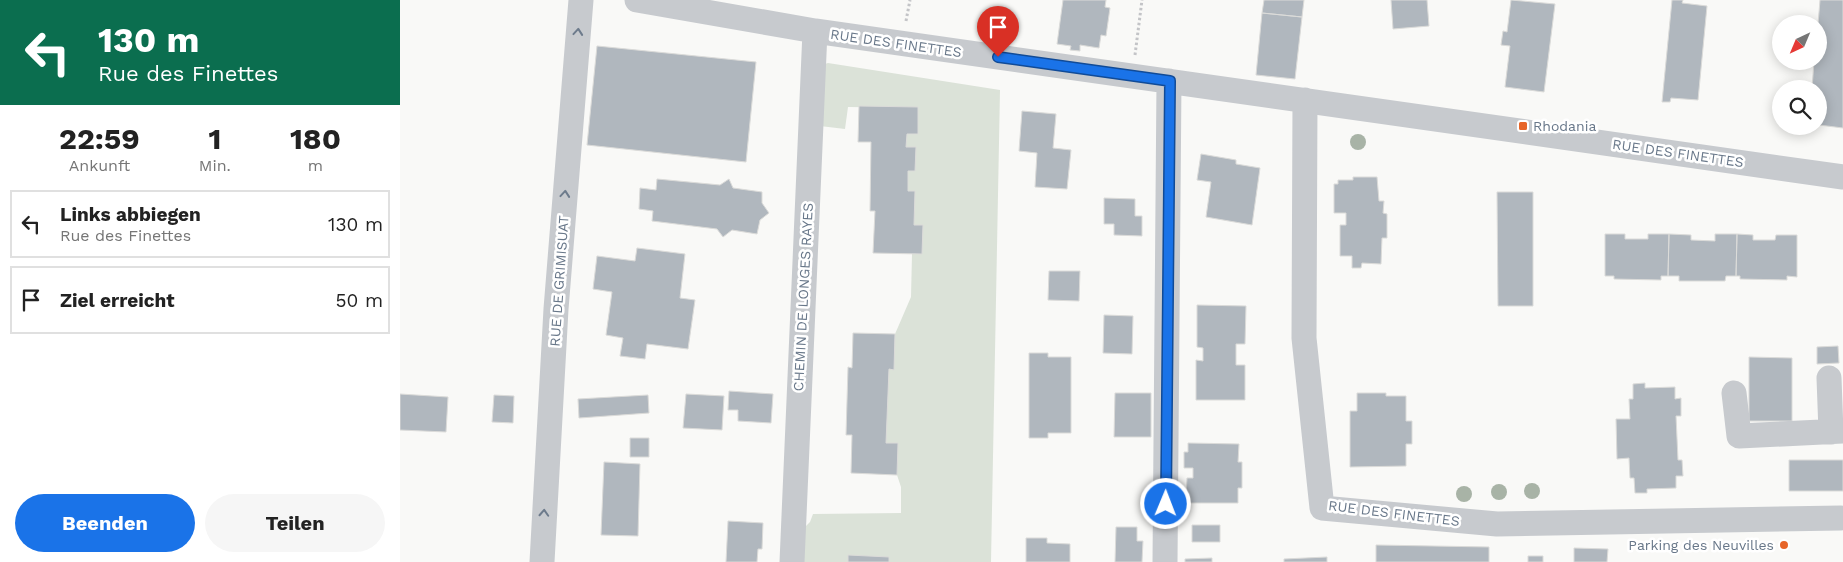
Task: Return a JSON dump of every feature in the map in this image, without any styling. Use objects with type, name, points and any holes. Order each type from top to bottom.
[{"type":"street","name":"RUE DE GRIMISUAT","points":[[542,562],[556,309],[581,0]]},
{"type":"street","name":"RUE DES FINETTES","points":[[637,0],[815,31],[1843,177]]},
{"type":"street","name":"CHEMIN DE LONGES RAYES","points":[[792,562],[815,31]]},
{"type":"street","points":[[1165,562],[1170,81]]},
{"type":"street","name":"RUE DES FINETTES","points":[[1305,100],[1304,338],[1322,508],[1497,524],[1841,518]]},
{"type":"street","points":[[1734,393],[1739,436],[1837,432],[1829,378]]},
{"type":"path","points":[[1133,76],[1142,0]]},
{"type":"shaded area","points":[[825,64],[1000,90],[991,562],[802,562],[802,530],[810,522],[813,514],[901,513],[901,487],[897,475],[897,443],[886,443],[889,369],[894,370],[895,334],[911,297],[912,254],[922,254],[923,226],[914,225],[908,191],[908,171],[915,171],[916,147],[906,147],[907,134],[918,133],[918,108],[848,107],[845,129],[820,126]]},
{"type":"building","points":[[1063,0],[1106,0],[1105,7],[1110,8],[1106,36],[1101,35],[1099,48],[1080,45],[1080,51],[1070,50],[1071,46],[1057,44]]},
{"type":"building","points":[[1264,0],[1304,0],[1302,17],[1262,13]]},
{"type":"building","points":[[1391,0],[1427,0],[1429,26],[1393,29]]},
{"type":"building","points":[[1511,0],[1555,4],[1544,92],[1505,87],[1510,46],[1501,45],[1503,31],[1507,32]]},
{"type":"building","points":[[1672,0],[1683,0],[1682,3],[1707,6],[1698,100],[1671,98],[1670,102],[1662,102]]},
{"type":"building","points":[[1820,0],[1843,0],[1843,128],[1827,126],[1827,80],[1813,80],[1813,70],[1828,70],[1828,15],[1819,15]]},
{"type":"building","points":[[1262,13],[1302,17],[1295,79],[1256,75]]},
{"type":"building","points":[[597,46],[756,62],[746,162],[587,145]]},
{"type":"building","points":[[859,106],[918,107],[918,134],[907,134],[906,147],[916,147],[915,171],[908,171],[908,191],[915,191],[914,225],[923,225],[922,254],[873,253],[875,211],[870,211],[871,142],[858,142]]},
{"type":"building","points":[[1022,111],[1056,114],[1053,148],[1071,150],[1067,189],[1035,187],[1037,153],[1019,151]]},
{"type":"building","points":[[1201,154],[1236,160],[1236,164],[1260,168],[1252,225],[1206,217],[1211,182],[1197,180]]},
{"type":"building","points":[[1353,177],[1377,177],[1379,201],[1384,201],[1383,213],[1387,214],[1387,238],[1382,238],[1381,264],[1362,263],[1361,268],[1352,268],[1352,256],[1340,256],[1340,225],[1346,225],[1346,213],[1334,213],[1334,184],[1338,184],[1338,180],[1353,180]]},
{"type":"building","points":[[657,179],[720,185],[729,179],[733,188],[762,192],[762,203],[769,213],[760,220],[757,234],[732,230],[723,237],[717,229],[652,221],[653,211],[639,209],[640,188],[656,190]]},
{"type":"building","points":[[1497,192],[1533,192],[1533,306],[1498,306]]},
{"type":"building","points":[[1104,198],[1135,199],[1135,216],[1142,216],[1142,236],[1114,235],[1114,224],[1104,224]]},
{"type":"building","points":[[1605,234],[1625,234],[1625,239],[1648,239],[1648,234],[1669,234],[1668,276],[1661,276],[1661,280],[1614,279],[1614,276],[1605,276]]},
{"type":"building","points":[[1669,234],[1691,235],[1691,240],[1715,241],[1715,234],[1737,234],[1736,276],[1726,276],[1725,281],[1679,281],[1679,276],[1668,276]]},
{"type":"building","points":[[1737,234],[1753,235],[1753,240],[1775,240],[1776,235],[1797,235],[1797,277],[1787,276],[1787,280],[1740,279],[1740,276],[1736,276]]},
{"type":"building","points":[[637,248],[685,254],[680,298],[695,300],[688,349],[647,344],[645,359],[620,356],[623,338],[606,335],[612,292],[593,289],[597,256],[635,261]]},
{"type":"building","points":[[1049,271],[1080,271],[1079,301],[1048,300]]},
{"type":"building","points":[[1197,305],[1246,306],[1245,344],[1236,344],[1236,365],[1245,365],[1245,400],[1196,400],[1196,360],[1203,361],[1203,348],[1197,347]]},
{"type":"building","points":[[1104,315],[1133,316],[1132,354],[1103,353]]},
{"type":"building","points":[[853,333],[895,334],[894,370],[889,369],[886,443],[898,443],[897,475],[851,473],[852,435],[846,435],[848,367],[852,368]]},
{"type":"building","points":[[1838,346],[1839,363],[1817,364],[1817,347]]},
{"type":"building","points":[[1029,353],[1048,353],[1048,357],[1071,357],[1071,433],[1048,433],[1048,438],[1029,438]]},
{"type":"building","points":[[1749,357],[1792,358],[1792,421],[1749,421]]},
{"type":"building","points":[[1645,383],[1645,388],[1675,387],[1675,399],[1681,398],[1681,416],[1676,416],[1678,460],[1682,460],[1683,476],[1676,476],[1676,488],[1647,489],[1647,493],[1635,493],[1634,478],[1630,478],[1629,458],[1617,459],[1616,419],[1630,419],[1629,399],[1633,399],[1633,384]]},
{"type":"building","points":[[729,391],[773,394],[771,423],[738,421],[738,410],[728,410]]},
{"type":"building","points":[[1115,393],[1151,393],[1151,437],[1114,437]]},
{"type":"building","points":[[1357,393],[1386,393],[1386,396],[1406,396],[1406,421],[1412,421],[1412,444],[1406,444],[1406,466],[1350,467],[1350,411],[1357,411]]},
{"type":"building","points":[[400,394],[448,397],[446,432],[400,430]]},
{"type":"building","points":[[686,394],[724,396],[722,430],[683,428]]},
{"type":"building","points":[[494,395],[514,396],[513,423],[492,422]]},
{"type":"building","points":[[648,395],[649,413],[579,418],[578,399]]},
{"type":"building","points":[[630,438],[649,438],[649,457],[630,457]]},
{"type":"building","points":[[1188,443],[1239,444],[1238,462],[1242,462],[1242,488],[1238,488],[1238,503],[1189,503],[1189,498],[1186,498],[1187,478],[1193,478],[1193,468],[1184,468],[1184,452],[1188,452]]},
{"type":"building","points":[[1789,460],[1843,460],[1843,491],[1789,491]]},
{"type":"building","points":[[604,462],[640,464],[638,536],[601,535]]},
{"type":"building","points":[[728,521],[763,523],[762,549],[758,549],[757,562],[726,562]]},
{"type":"building","points":[[1192,525],[1220,525],[1220,542],[1192,542]]},
{"type":"building","points":[[1116,527],[1137,527],[1137,541],[1143,541],[1142,562],[1115,562]]},
{"type":"building","points":[[1026,538],[1047,538],[1047,543],[1070,544],[1070,562],[1026,562]]},
{"type":"building","points":[[1376,545],[1489,547],[1489,562],[1376,562]]},
{"type":"building","points":[[1574,548],[1608,549],[1607,562],[1574,562]]},
{"type":"building","points":[[848,555],[889,557],[889,562],[848,562]]},
{"type":"building","points":[[1528,556],[1543,556],[1543,562],[1528,562]]},
{"type":"building","points":[[1327,557],[1327,562],[1284,562],[1284,559]]},
{"type":"building","points":[[1212,558],[1212,562],[1185,562],[1185,559]]},
{"type":"place","name":"Rhodania","points":[[1523,126]]},
{"type":"place","name":"Parking des Neuvilles","points":[[1784,545]]},
{"type":"route","points":[[998,57],[1170,81],[1166,504]]}]
